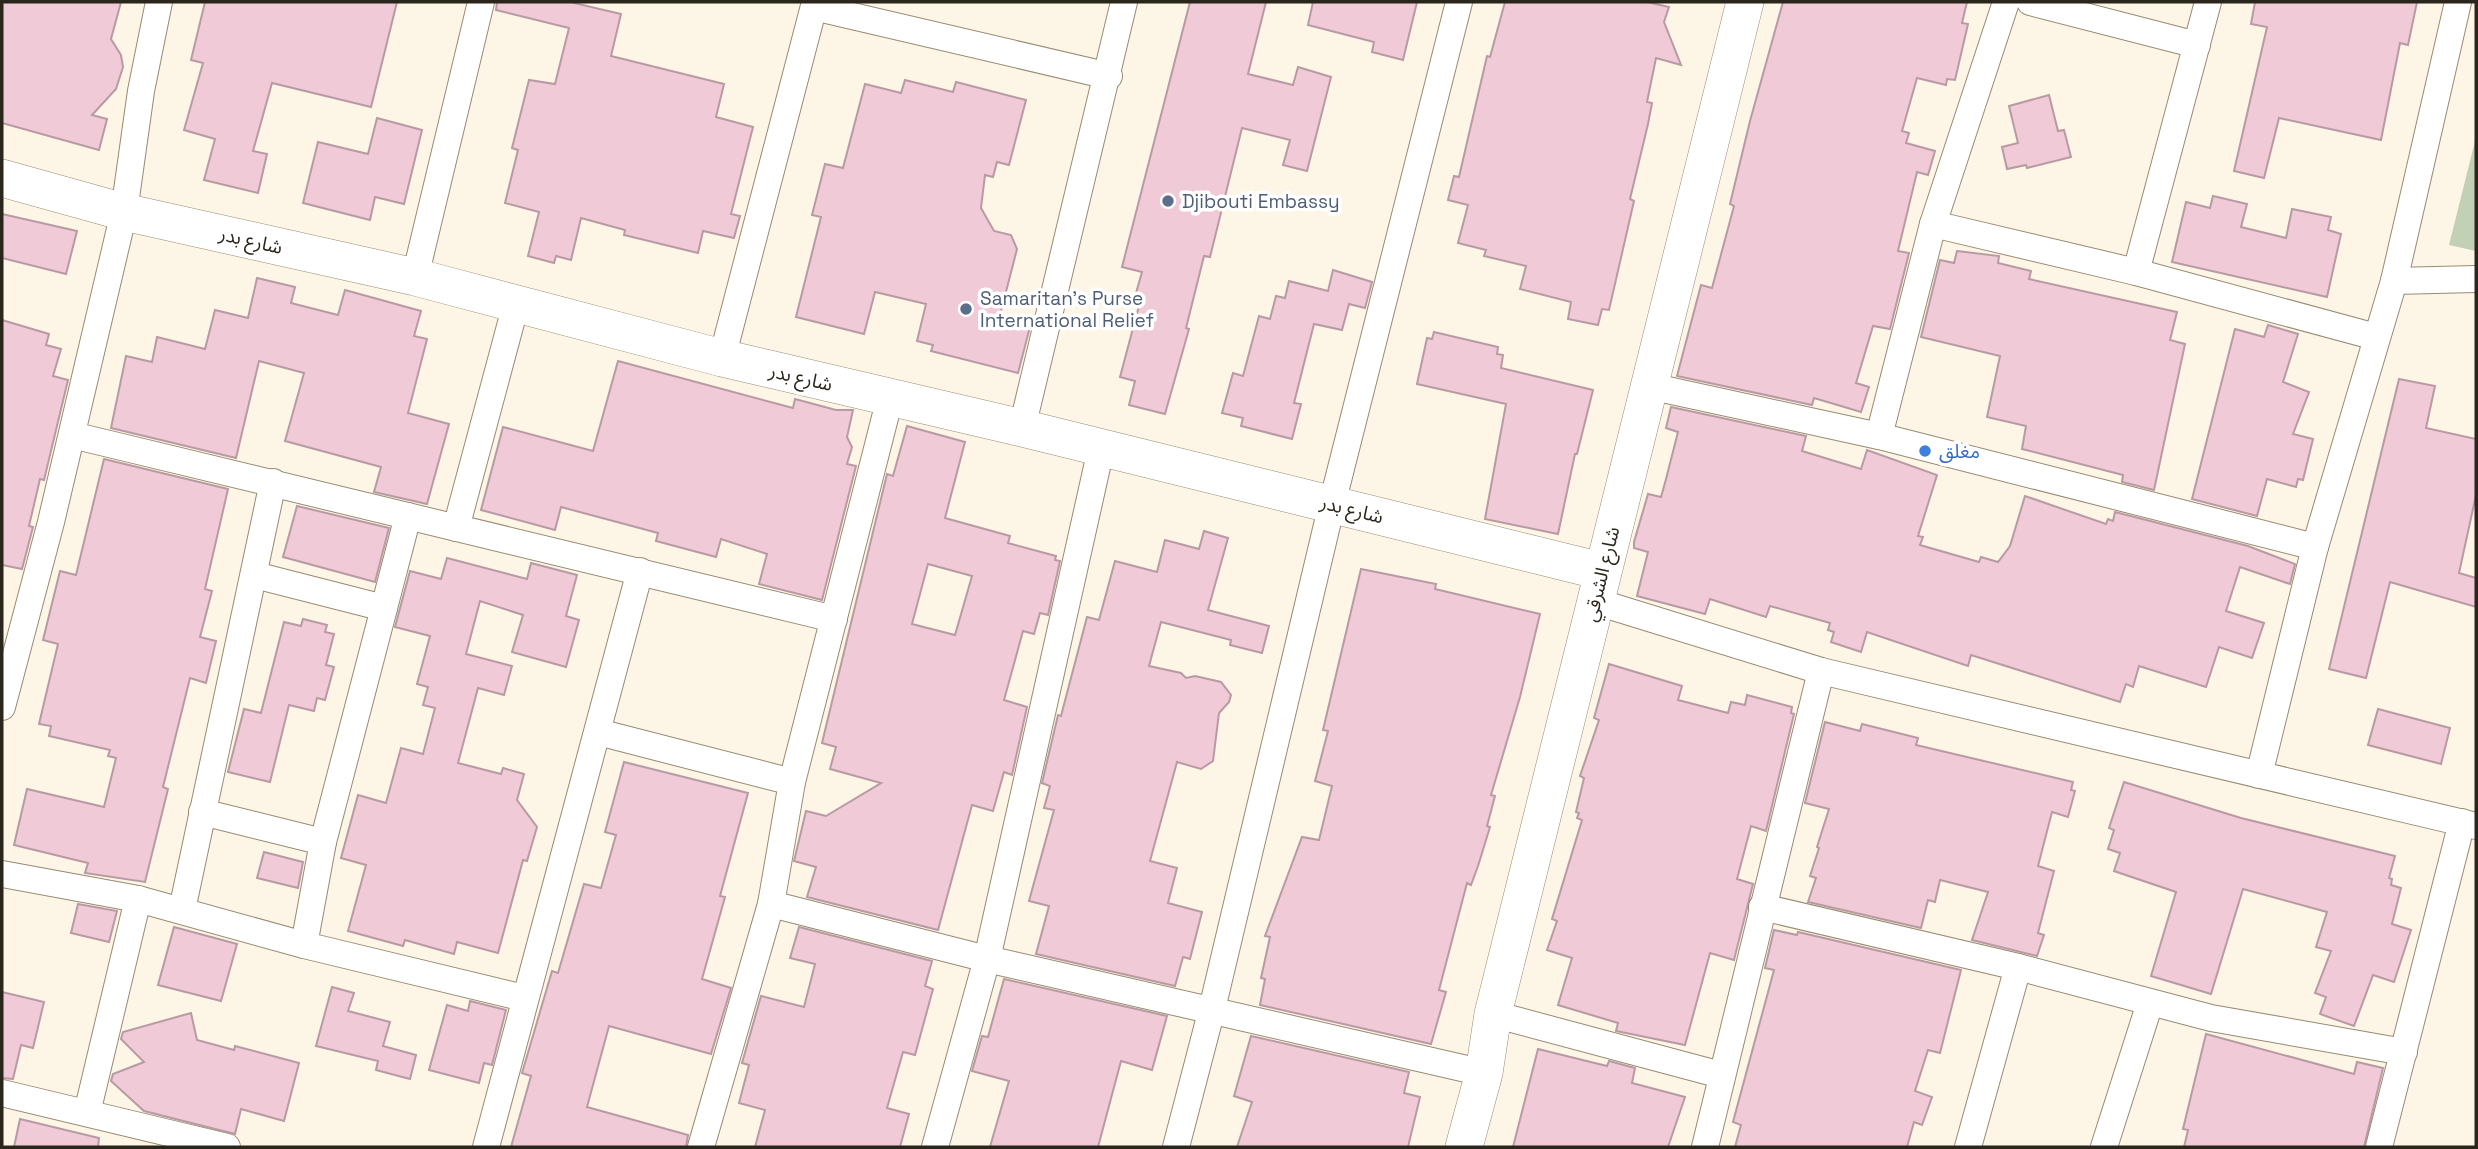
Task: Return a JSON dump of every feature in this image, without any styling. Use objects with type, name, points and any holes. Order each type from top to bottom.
[{"type":"street","points":[[3,697],[72,435],[124,212],[141,91],[159,2]]},
{"type":"street","points":[[415,277],[481,2]]},
{"type":"street","points":[[1022,428],[1109,76],[1124,2]]},
{"type":"street","points":[[1176,1147],[1212,1009],[1332,504],[1459,2]]},
{"type":"street","name":"شارع الشرقي","points":[[1464,1147],[1484,1073],[1493,1014],[1598,586],[1745,2]]},
{"type":"street","points":[[1880,436],[1933,224],[2006,2]]},
{"type":"street","points":[[2030,2],[2197,45]]},
{"type":"street","points":[[2136,272],[2208,2]]},
{"type":"street","points":[[2259,775],[2315,547],[2394,281],[2458,2]]},
{"type":"street","points":[[722,358],[814,4],[1109,76]]},
{"type":"street","name":"شارع بدر","points":[[2,178],[124,212],[415,277],[722,358],[1332,504],[1598,586]]},
{"type":"street","points":[[1933,224],[2136,272],[2376,337]]},
{"type":"street","points":[[2394,281],[2476,279]]},
{"type":"street","points":[[456,528],[516,304]]},
{"type":"street","points":[[1649,386],[1880,436],[2315,547]]},
{"type":"street","points":[[701,1147],[771,904],[792,782],[890,398]]},
{"type":"street","points":[[72,435],[834,619]]},
{"type":"street","points":[[934,1147],[987,959],[1101,449]]},
{"type":"street","points":[[182,910],[273,482]]},
{"type":"street","points":[[304,945],[323,842],[408,516]]},
{"type":"street","points":[[485,1147],[640,571]]},
{"type":"street","points":[[255,575],[384,608]]},
{"type":"street","points":[[1598,586],[1821,671],[2469,824],[2379,1147]]},
{"type":"street","points":[[1705,1147],[1821,671]]},
{"type":"street","points":[[598,732],[792,782]]},
{"type":"street","points":[[202,812],[323,842]]},
{"type":"street","points":[[2,874],[138,899],[304,945],[524,998]]},
{"type":"street","points":[[87,1113],[138,899]]},
{"type":"street","points":[[771,904],[987,959],[1484,1073]]},
{"type":"street","points":[[1762,907],[2018,967],[2211,1018],[2404,1052]]},
{"type":"street","points":[[1968,1147],[2018,967]]},
{"type":"street","points":[[2104,1147],[2150,1003]]},
{"type":"street","points":[[1493,1014],[1721,1075]]},
{"type":"street","points":[[2,1093],[226,1147]]},
{"type":"green space","points":[[2476,137],[2476,251],[2449,245]]},
{"type":"building","points":[[2,2],[121,2],[111,39],[121,55],[123,67],[116,89],[92,115],[107,119],[99,150],[2,123]]},
{"type":"building","points":[[205,2],[397,2],[371,107],[272,83],[253,151],[267,154],[258,193],[204,180],[215,139],[184,130],[203,63],[191,60]]},
{"type":"building","points":[[497,2],[570,2],[621,14],[611,56],[724,84],[716,117],[753,127],[731,214],[740,216],[734,238],[703,231],[698,253],[624,235],[625,230],[581,218],[571,260],[556,256],[554,263],[528,256],[539,212],[505,203],[518,150],[512,148],[529,80],[555,84],[569,28],[496,10]]},
{"type":"building","points":[[1190,2],[1266,2],[1248,74],[1293,85],[1298,67],[1331,77],[1307,171],[1283,165],[1290,140],[1242,128],[1210,257],[1204,256],[1186,328],[1189,329],[1165,414],[1129,405],[1135,381],[1120,377],[1140,302],[1134,300],[1142,272],[1122,267]]},
{"type":"building","points":[[1313,2],[1417,2],[1403,60],[1372,52],[1374,42],[1308,25]]},
{"type":"building","points":[[1505,2],[1647,2],[1669,7],[1664,22],[1681,65],[1656,58],[1647,102],[1652,103],[1630,199],[1634,201],[1609,310],[1602,309],[1598,325],[1568,319],[1571,302],[1520,289],[1526,266],[1484,256],[1486,250],[1458,243],[1468,205],[1448,200],[1454,176],[1459,177],[1487,56],[1490,57]]},
{"type":"building","points":[[1783,2],[1967,2],[1962,23],[1968,24],[1955,80],[1947,79],[1946,85],[1917,78],[1902,131],[1909,133],[1906,143],[1935,151],[1928,175],[1917,172],[1898,251],[1909,253],[1890,329],[1873,326],[1856,383],[1869,387],[1861,412],[1814,398],[1812,405],[1677,376],[1701,285],[1712,288],[1734,206],[1730,204],[1750,121]]},
{"type":"building","points":[[2255,2],[2417,2],[2408,45],[2400,43],[2381,140],[2279,118],[2264,178],[2234,171],[2267,27],[2251,24]]},
{"type":"building","points":[[905,80],[953,92],[956,82],[1026,100],[1009,165],[997,162],[993,177],[985,175],[981,208],[994,231],[1011,235],[1017,249],[1000,315],[1031,323],[1018,373],[931,351],[933,345],[917,341],[926,304],[875,292],[864,334],[796,317],[821,217],[812,215],[825,164],[843,168],[865,84],[901,93]]},
{"type":"building","points":[[2049,95],[2058,131],[2064,130],[2071,157],[2027,168],[2026,165],[2007,169],[2002,147],[2018,143],[2009,106]]},
{"type":"building","points":[[377,118],[422,130],[404,204],[375,197],[370,220],[303,203],[318,142],[368,154]]},
{"type":"building","points":[[2213,196],[2247,204],[2241,227],[2286,238],[2292,209],[2331,217],[2328,230],[2341,234],[2327,297],[2172,262],[2186,202],[2210,208]]},
{"type":"building","points":[[2,214],[77,231],[66,274],[2,258]]},
{"type":"building","points":[[1957,251],[1999,256],[1998,263],[2031,271],[2029,279],[2177,312],[2170,340],[2185,344],[2154,490],[2122,482],[2123,475],[2022,449],[2026,426],[1987,417],[2000,356],[1921,337],[1940,260],[1954,263]]},
{"type":"building","points":[[1333,270],[1372,282],[1365,308],[1349,304],[1342,330],[1314,324],[1294,403],[1301,404],[1292,439],[1241,426],[1243,418],[1222,413],[1233,373],[1243,376],[1259,316],[1270,319],[1276,296],[1285,298],[1289,281],[1328,291]]},
{"type":"building","points":[[257,278],[295,287],[291,303],[338,315],[345,290],[421,311],[414,336],[427,339],[408,413],[449,424],[427,504],[374,492],[381,467],[285,441],[304,373],[259,361],[236,458],[111,428],[126,356],[152,362],[157,337],[205,349],[215,310],[248,318]]},
{"type":"building","points":[[2,320],[49,334],[46,345],[61,349],[53,376],[68,380],[44,480],[40,479],[29,526],[33,527],[22,569],[2,565]]},
{"type":"building","points":[[2268,325],[2298,334],[2283,382],[2309,392],[2293,434],[2313,439],[2303,480],[2298,479],[2296,487],[2267,479],[2257,516],[2192,499],[2235,329],[2264,337]]},
{"type":"building","points":[[1434,332],[1498,347],[1497,354],[1503,355],[1501,368],[1593,390],[1575,454],[1558,534],[1485,519],[1506,404],[1417,384],[1427,338],[1432,339]]},
{"type":"building","points":[[618,361],[793,408],[795,399],[836,410],[853,410],[847,437],[852,447],[847,464],[856,466],[822,600],[759,584],[767,554],[721,539],[716,557],[656,541],[658,533],[561,507],[555,530],[481,510],[503,427],[593,451]]},
{"type":"building","points":[[2399,379],[2435,386],[2426,428],[2476,439],[2476,495],[2459,573],[2476,578],[2476,607],[2390,582],[2366,678],[2329,669]]},
{"type":"building","points":[[1671,407],[1806,436],[1802,451],[1861,469],[1867,450],[1937,475],[1918,536],[1923,537],[1920,545],[1979,562],[1981,557],[1998,562],[2010,546],[2025,496],[2106,524],[2108,519],[2113,521],[2115,512],[2248,546],[2295,564],[2290,584],[2240,567],[2226,611],[2264,623],[2252,658],[2219,647],[2206,687],[2139,666],[2133,687],[2126,684],[2120,702],[1971,655],[1968,666],[1867,632],[1861,652],[1831,642],[1834,632],[1828,630],[1830,623],[1770,606],[1766,617],[1710,599],[1705,614],[1637,596],[1648,552],[1634,548],[1634,542],[1648,494],[1661,497],[1666,479],[1678,432],[1666,428]]},
{"type":"building","points":[[907,426],[965,442],[945,518],[1010,536],[1008,543],[1056,556],[1055,560],[1060,561],[1048,615],[1040,613],[1034,634],[1023,631],[1004,700],[1027,707],[1012,775],[1004,772],[993,811],[972,805],[938,930],[807,897],[816,867],[794,861],[806,811],[826,816],[881,783],[830,769],[836,747],[822,743],[887,474],[893,476]],"holes":[[[928,564],[972,576],[955,635],[912,624]]]},
{"type":"building","points":[[104,459],[228,489],[205,589],[212,591],[200,637],[216,641],[206,683],[190,678],[163,787],[168,789],[145,882],[85,873],[88,863],[14,845],[27,789],[104,807],[116,758],[108,756],[110,750],[49,736],[51,726],[39,724],[58,644],[43,640],[60,571],[76,575]]},
{"type":"building","points":[[297,506],[389,528],[375,582],[283,557]]},
{"type":"building","points":[[1204,531],[1228,538],[1208,610],[1269,626],[1262,653],[1230,645],[1231,640],[1161,622],[1149,666],[1181,673],[1186,678],[1195,676],[1221,682],[1231,695],[1229,702],[1219,713],[1213,761],[1201,769],[1177,762],[1150,861],[1177,868],[1168,903],[1202,912],[1190,959],[1183,957],[1175,986],[1036,954],[1049,906],[1029,901],[1054,810],[1044,808],[1050,786],[1042,783],[1058,715],[1061,716],[1087,617],[1099,620],[1115,561],[1157,572],[1165,540],[1199,549]]},
{"type":"building","points":[[447,558],[527,579],[531,563],[577,575],[566,616],[579,620],[566,667],[512,652],[523,615],[480,601],[466,654],[512,666],[504,695],[478,688],[458,763],[501,774],[503,768],[524,774],[517,800],[537,827],[527,861],[523,860],[498,953],[457,942],[454,954],[405,940],[403,946],[348,931],[366,865],[341,858],[358,795],[386,803],[401,748],[423,754],[435,708],[423,705],[428,687],[417,684],[430,636],[395,627],[410,571],[441,579]]},
{"type":"building","points":[[1361,569],[1436,584],[1435,589],[1540,614],[1520,697],[1491,795],[1495,796],[1487,826],[1490,827],[1471,885],[1467,883],[1439,990],[1446,992],[1431,1044],[1260,1005],[1265,979],[1261,978],[1270,937],[1265,936],[1302,837],[1319,840],[1332,786],[1315,781],[1328,731],[1323,730]]},
{"type":"building","points":[[303,619],[327,625],[325,632],[334,634],[326,665],[334,667],[325,700],[317,698],[314,711],[289,705],[270,782],[228,772],[244,709],[261,713],[284,622],[301,626]]},
{"type":"building","points":[[1609,664],[1682,686],[1678,700],[1728,713],[1731,702],[1745,705],[1747,695],[1792,707],[1791,713],[1794,714],[1766,831],[1751,826],[1737,879],[1753,884],[1734,960],[1710,953],[1685,1045],[1616,1031],[1618,1023],[1558,1005],[1572,958],[1547,950],[1557,921],[1552,919],[1582,820],[1577,818],[1579,813],[1576,812],[1584,778],[1580,776],[1599,720],[1594,718]]},
{"type":"building","points":[[2378,709],[2450,728],[2441,764],[2368,745]]},
{"type":"building","points":[[1825,722],[1860,731],[1862,724],[1918,738],[1916,745],[2073,782],[2071,790],[2075,791],[2068,817],[2052,812],[2038,866],[2054,871],[2038,933],[2044,935],[2037,956],[1972,940],[1988,892],[1940,880],[1935,902],[1928,900],[1921,928],[1808,902],[1816,878],[1810,876],[1829,809],[1805,803]]},
{"type":"building","points":[[624,762],[748,793],[720,896],[725,897],[702,979],[731,988],[711,1054],[609,1026],[587,1107],[688,1135],[686,1147],[511,1147],[531,1076],[522,1073],[552,971],[558,973],[584,884],[601,888],[616,835],[605,832]]},
{"type":"building","points":[[2124,782],[2241,818],[2395,856],[2389,878],[2392,879],[2391,885],[2401,888],[2392,924],[2411,930],[2394,982],[2373,975],[2354,1026],[2320,1014],[2326,997],[2315,993],[2331,951],[2316,947],[2327,912],[2243,889],[2211,994],[2151,976],[2176,892],[2114,871],[2120,853],[2108,849],[2114,830],[2109,828]]},
{"type":"building","points":[[264,852],[303,862],[298,888],[257,878]]},
{"type":"building","points":[[78,904],[117,911],[109,942],[71,933]]},
{"type":"building","points":[[174,927],[237,944],[221,1001],[158,985]]},
{"type":"building","points":[[799,927],[932,961],[925,986],[933,989],[915,1055],[903,1052],[887,1108],[909,1114],[900,1147],[755,1147],[765,1110],[739,1103],[749,1065],[742,1063],[761,996],[804,1007],[815,964],[790,958]]},
{"type":"building","points":[[1774,930],[1797,935],[1798,932],[1961,970],[1940,1053],[1928,1050],[1915,1091],[1932,1097],[1922,1125],[1914,1122],[1907,1147],[1735,1147],[1741,1125],[1733,1122],[1774,970],[1765,968]]},
{"type":"building","points":[[1004,979],[1167,1016],[1152,1070],[1121,1061],[1098,1147],[990,1147],[1009,1081],[972,1071],[982,1036],[988,1037]]},
{"type":"building","points":[[332,987],[354,993],[348,1011],[390,1022],[383,1046],[416,1055],[410,1079],[376,1070],[378,1061],[316,1046]]},
{"type":"building","points":[[2,992],[44,1002],[33,1048],[21,1045],[13,1079],[2,1078]]},
{"type":"building","points":[[470,1001],[506,1010],[492,1065],[484,1063],[479,1083],[429,1070],[447,1005],[468,1011]]},
{"type":"building","points":[[191,1013],[197,1040],[234,1050],[235,1046],[299,1063],[284,1121],[241,1109],[235,1134],[144,1111],[111,1081],[113,1074],[144,1062],[121,1039],[123,1032]]},
{"type":"building","points":[[2206,1034],[2354,1074],[2357,1062],[2383,1068],[2364,1147],[2184,1147],[2188,1130],[2183,1129]]},
{"type":"building","points":[[1251,1036],[1409,1072],[1404,1093],[1420,1097],[1408,1147],[1237,1147],[1252,1102],[1234,1096]]},
{"type":"building","points":[[1538,1049],[1607,1066],[1609,1061],[1635,1068],[1632,1083],[1685,1097],[1668,1147],[1513,1147]]},
{"type":"building","points":[[20,1119],[99,1138],[98,1147],[14,1147]]},
{"type":"place","name":"Djibouti Embassy","points":[[1168,201]]},
{"type":"place","name":"Samaritan’s Purse International Relief","points":[[966,309]]},
{"type":"place","name":"مغلق","points":[[1925,451]]}]
